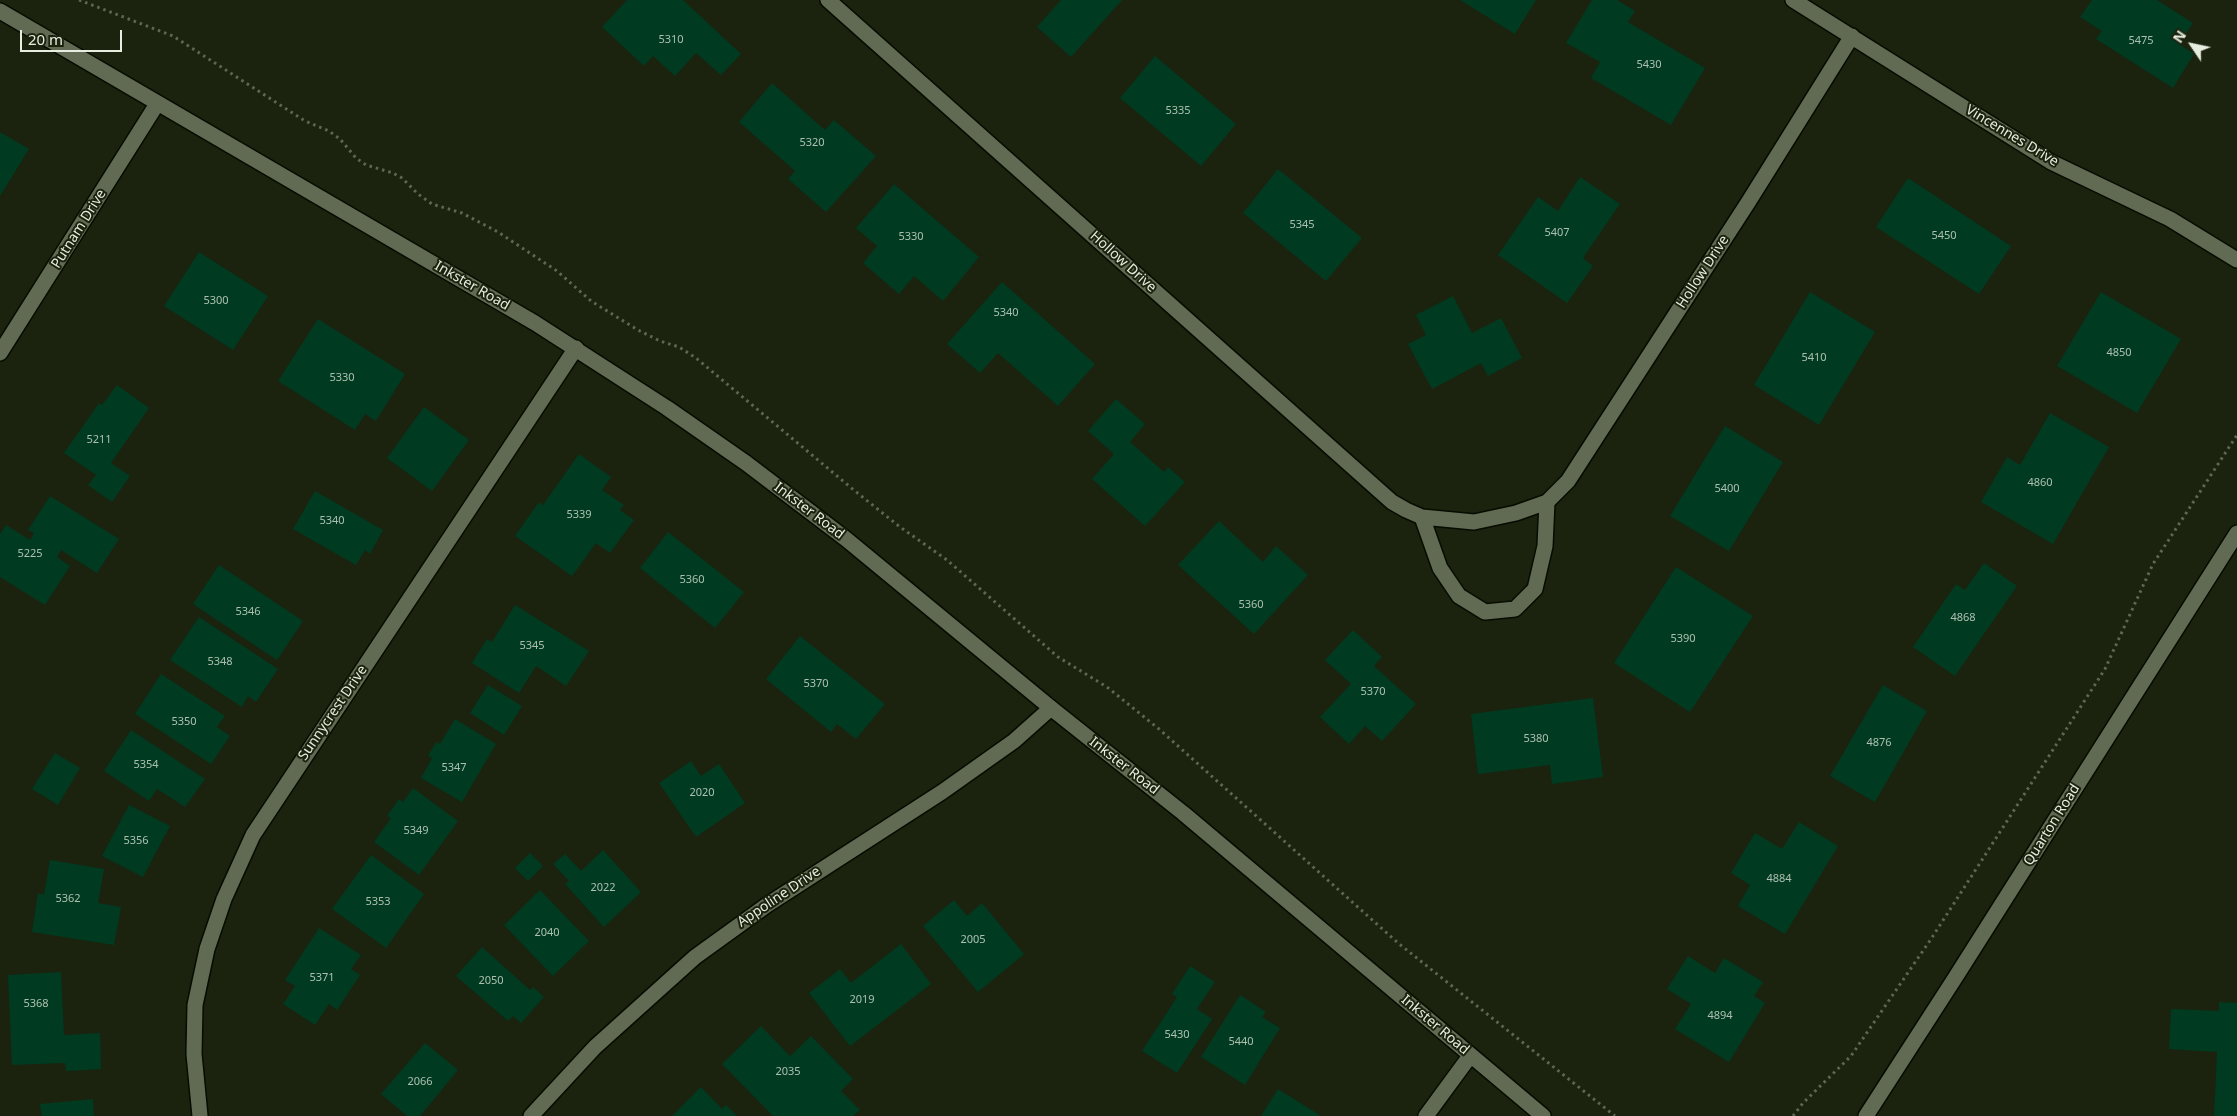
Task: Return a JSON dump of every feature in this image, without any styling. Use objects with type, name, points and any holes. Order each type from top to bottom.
[{"type":"street","name":"Hollow Drive","points":[[828,0],[1392,502],[1422,516],[1474,522],[1516,514],[1547,502],[1568,481],[1852,36]]},
{"type":"street","name":"Vincennes Drive","points":[[1793,0],[2051,162],[2170,219],[2237,260]]},
{"type":"street","name":"Inkster Road","points":[[0,11],[576,348],[746,463],[854,545],[1051,708],[1183,813],[1470,1056],[1544,1116]]},
{"type":"street","name":"Putnam Drive","points":[[0,353],[156,104]]},
{"type":"street","name":"Sunnycrest Drive","points":[[200,1116],[194,1054],[194,1005],[207,949],[224,899],[253,836],[576,348]]},
{"type":"street","points":[[1422,516],[1440,568],[1459,596],[1485,612],[1515,609],[1535,589],[1544,546],[1547,502]]},
{"type":"street","name":"Quarton Road","points":[[1866,1116],[2237,533]]},
{"type":"street","name":"Appoline Drive","points":[[531,1116],[596,1047],[695,957],[767,905],[942,792],[1014,741],[1051,708]]},
{"type":"street","points":[[1426,1116],[1470,1056]]},
{"type":"path","points":[[1793,1116],[1802,1103],[1851,1056],[1936,931],[2105,670],[2154,564],[2237,435]]},
{"type":"building","points":[[627,0],[683,0],[741,54],[721,75],[696,53],[675,76],[653,56],[644,66],[602,27]]},
{"type":"building","points":[[1061,0],[1122,0],[1071,57],[1037,27]]},
{"type":"building","points":[[1460,0],[1536,0],[1515,34]]},
{"type":"building","points":[[1592,0],[1617,0],[1635,11],[1628,22],[1705,68],[1671,125],[1591,78],[1600,62],[1566,43]]},
{"type":"building","points":[[2092,0],[2157,0],[2193,23],[2179,44],[2194,54],[2173,88],[2096,39],[2102,31],[2080,17]]},
{"type":"building","points":[[1155,56],[1236,124],[1201,166],[1120,98]]},
{"type":"building","points":[[772,83],[825,130],[834,120],[876,156],[826,212],[788,179],[795,171],[739,122]]},
{"type":"building","points":[[0,132],[29,149],[0,196]]},
{"type":"building","points":[[1278,169],[1362,238],[1326,281],[1243,213]]},
{"type":"building","points":[[1580,177],[1620,204],[1583,258],[1593,266],[1567,303],[1498,255],[1538,197],[1558,211]]},
{"type":"building","points":[[1908,178],[2011,246],[1979,294],[1876,227]]},
{"type":"building","points":[[894,184],[979,257],[943,301],[914,276],[899,294],[863,263],[877,246],[856,228]]},
{"type":"building","points":[[199,252],[268,296],[233,350],[164,306]]},
{"type":"building","points":[[1002,282],[1095,364],[1058,406],[998,353],[980,373],[947,344]]},
{"type":"building","points":[[1810,292],[1875,332],[1819,425],[1754,385]]},
{"type":"building","points":[[2101,292],[2181,339],[2137,413],[2057,366]]},
{"type":"building","points":[[1453,296],[1472,333],[1501,318],[1522,358],[1488,376],[1481,363],[1432,389],[1408,344],[1426,335],[1416,315]]},
{"type":"building","points":[[318,319],[405,374],[376,421],[365,414],[355,430],[278,381]]},
{"type":"building","points":[[117,385],[149,408],[111,463],[130,476],[112,502],[88,485],[96,475],[64,453],[99,403],[102,405]]},
{"type":"building","points":[[1116,399],[1145,424],[1130,442],[1164,472],[1168,467],[1185,482],[1145,526],[1092,479],[1114,454],[1088,431]]},
{"type":"building","points":[[424,407],[469,440],[432,491],[387,458]]},
{"type":"building","points":[[2050,413],[2109,447],[2053,544],[1981,502],[2007,457],[2020,465]]},
{"type":"building","points":[[1725,426],[1783,462],[1729,551],[1670,516]]},
{"type":"building","points":[[579,454],[611,477],[602,490],[624,505],[620,510],[634,520],[610,553],[596,543],[572,576],[515,536],[539,502],[543,505]]},
{"type":"building","points":[[315,491],[383,530],[370,554],[365,550],[356,565],[293,529]]},
{"type":"building","points":[[50,496],[119,539],[97,573],[61,550],[57,557],[70,566],[45,605],[0,577],[0,534],[6,525],[30,540],[34,533],[28,530]]},
{"type":"building","points":[[1219,521],[1263,562],[1276,546],[1308,575],[1254,634],[1178,565]]},
{"type":"building","points":[[668,532],[744,592],[715,628],[640,568]]},
{"type":"building","points":[[1984,563],[2017,586],[1955,676],[1913,647],[1956,584],[1965,590]]},
{"type":"building","points":[[219,565],[303,621],[277,660],[193,604]]},
{"type":"building","points":[[1676,567],[1753,616],[1690,712],[1614,663]]},
{"type":"building","points":[[515,605],[589,651],[566,686],[536,666],[519,693],[472,663],[487,639],[492,642]]},
{"type":"building","points":[[199,617],[278,669],[256,702],[248,696],[242,707],[170,660]]},
{"type":"building","points":[[1353,630],[1382,657],[1374,666],[1416,704],[1382,741],[1365,726],[1349,744],[1320,717],[1351,684],[1325,660]]},
{"type":"building","points":[[800,636],[885,704],[856,739],[837,724],[831,732],[766,679]]},
{"type":"building","points":[[161,674],[225,716],[217,727],[230,736],[211,764],[135,714]]},
{"type":"building","points":[[488,685],[522,706],[504,735],[470,713]]},
{"type":"building","points":[[1883,685],[1927,711],[1875,802],[1830,776]]},
{"type":"building","points":[[1593,698],[1603,777],[1552,784],[1550,765],[1478,774],[1471,714]]},
{"type":"building","points":[[455,719],[496,744],[462,802],[421,778],[432,758],[428,756],[436,742],[440,744]]},
{"type":"building","points":[[131,730],[205,779],[185,807],[157,789],[149,801],[104,771]]},
{"type":"building","points":[[55,753],[80,768],[58,805],[32,789]]},
{"type":"building","points":[[691,761],[701,776],[719,764],[745,803],[696,837],[659,783]]},
{"type":"building","points":[[413,788],[458,821],[419,875],[374,842],[391,818],[387,816],[399,799],[403,802]]},
{"type":"building","points":[[129,805],[170,826],[143,877],[102,856]]},
{"type":"building","points":[[1799,822],[1838,846],[1785,934],[1738,906],[1750,885],[1731,873],[1755,833],[1782,849]]},
{"type":"building","points":[[603,850],[641,892],[604,927],[565,884],[569,881],[553,864],[565,854],[581,871]]},
{"type":"building","points":[[530,853],[543,866],[528,881],[515,868]]},
{"type":"building","points":[[371,855],[424,894],[386,948],[332,909]]},
{"type":"building","points":[[50,860],[104,869],[98,903],[121,907],[114,945],[32,932],[38,893],[44,895]]},
{"type":"building","points":[[540,890],[589,941],[553,976],[504,925]]},
{"type":"building","points":[[954,900],[967,916],[982,903],[1024,954],[978,992],[923,926]]},
{"type":"building","points":[[319,928],[361,955],[351,969],[360,975],[337,1010],[329,1004],[315,1025],[283,1004],[295,986],[285,980]]},
{"type":"building","points":[[901,944],[931,984],[850,1046],[809,993],[840,969],[851,983]]},
{"type":"building","points":[[482,947],[530,990],[533,987],[544,997],[521,1023],[513,1016],[508,1021],[456,976]]},
{"type":"building","points":[[1688,956],[1715,973],[1724,958],[1763,982],[1754,996],[1765,1003],[1729,1062],[1675,1029],[1691,1004],[1667,989]]},
{"type":"building","points":[[1190,966],[1215,982],[1197,1009],[1212,1019],[1177,1073],[1142,1051],[1177,997],[1172,994]]},
{"type":"building","points":[[61,972],[64,1035],[100,1033],[101,1069],[66,1071],[65,1063],[12,1065],[8,975]]},
{"type":"building","points":[[1240,995],[1266,1012],[1262,1017],[1280,1028],[1245,1085],[1201,1057]]},
{"type":"building","points":[[2219,1002],[2237,1003],[2237,1116],[2214,1116],[2217,1052],[2169,1049],[2171,1009],[2219,1011]]},
{"type":"building","points":[[761,1026],[790,1056],[811,1036],[853,1079],[841,1091],[860,1110],[853,1116],[773,1116],[722,1064]]},
{"type":"building","points":[[425,1043],[458,1070],[420,1116],[407,1116],[381,1094]]},
{"type":"building","points":[[701,1087],[722,1109],[726,1105],[737,1116],[672,1116]]},
{"type":"building","points":[[1278,1089],[1321,1116],[1261,1116]]},
{"type":"building","points":[[93,1099],[94,1116],[42,1116],[40,1104]]}]
